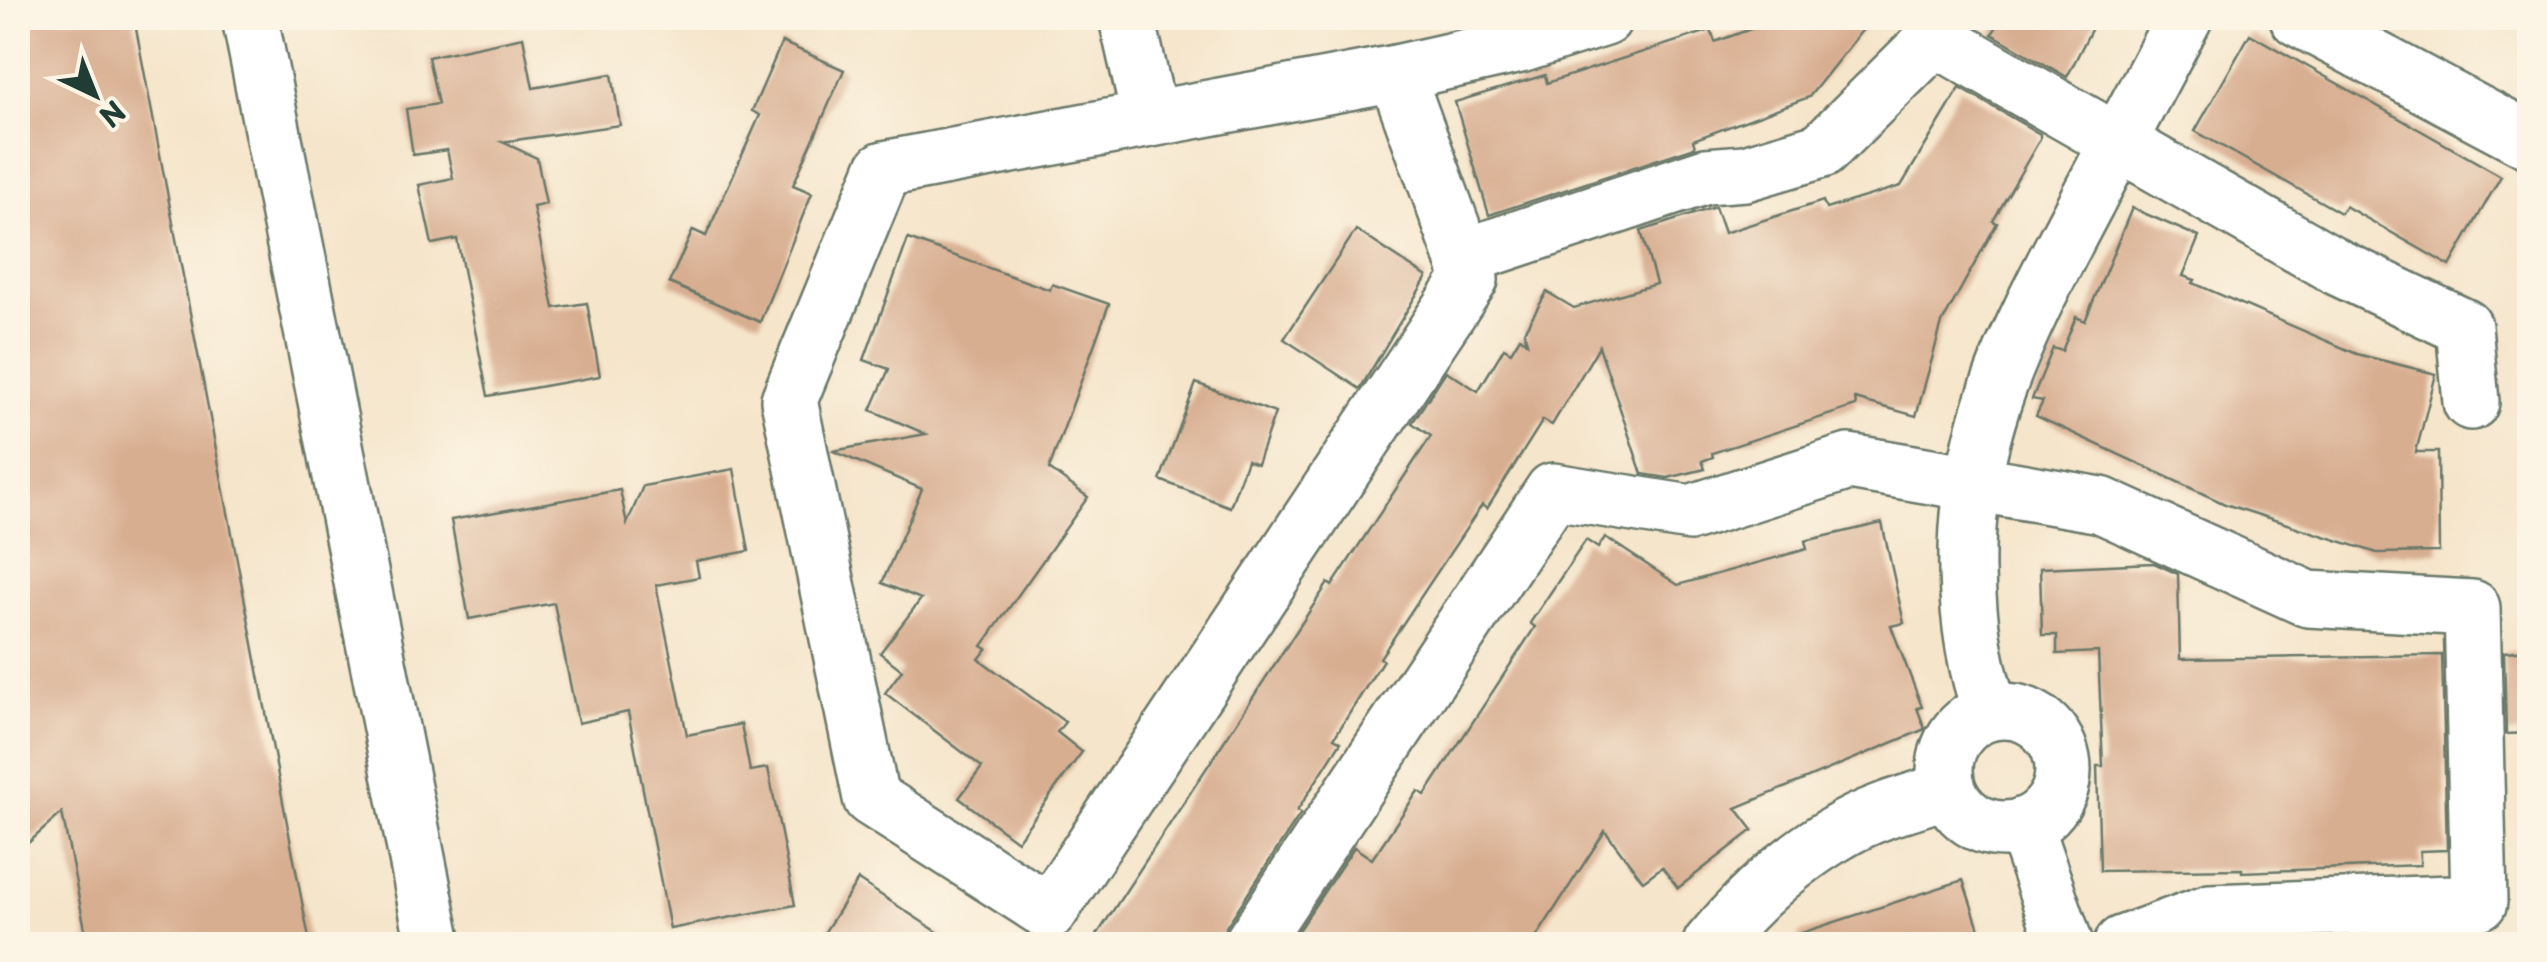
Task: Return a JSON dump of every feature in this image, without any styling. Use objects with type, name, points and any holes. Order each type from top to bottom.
[{"type":"street","points":[[250,18],[434,944]]},
{"type":"street","points":[[1127,18],[1150,119]]},
{"type":"street","points":[[1396,73],[1470,279],[1048,912],[870,798],[789,400],[884,169],[1396,73],[1520,45],[1604,18]]},
{"type":"street","points":[[1991,712],[1976,672],[1968,608],[1966,546],[1971,483],[1981,435],[2005,362],[2184,18]]},
{"type":"street","points":[[2298,18],[2530,141]]},
{"type":"street","points":[[1464,257],[1706,176],[1745,172],[1822,150],[1936,38],[2337,267],[2464,327],[2471,402]]},
{"type":"street","points":[[1252,944],[1553,491],[1690,513],[1849,462],[2100,506],[2308,599],[2472,608],[2479,902],[2210,912],[2122,944]]},
{"type":"street","points":[[2008,711],[2041,724],[2061,753],[2060,788],[2052,805],[2024,825],[1993,829],[1979,824],[1965,816],[1948,790],[1945,760],[1950,745],[1966,723],[1991,712],[2008,711]]},
{"type":"street","points":[[1711,944],[1730,921],[1797,860],[1839,831],[1948,790]]},
{"type":"street","points":[[2024,825],[2066,944]]},
{"type":"building","points":[[18,18],[134,18],[310,944],[88,944],[62,813],[18,852]]},
{"type":"building","points":[[1781,18],[1872,18],[1809,97],[1693,140],[1695,147],[1489,215],[1455,102],[1545,75],[1547,83],[1711,30],[1715,42]]},
{"type":"building","points":[[2002,18],[2097,18],[2067,77],[1992,34]]},
{"type":"building","points":[[2250,34],[2501,176],[2450,266],[2345,206],[2341,213],[2195,131]]},
{"type":"building","points":[[523,37],[533,88],[612,74],[620,125],[502,142],[537,158],[546,204],[533,207],[554,308],[587,303],[600,376],[488,396],[457,239],[432,244],[419,185],[453,178],[447,150],[413,155],[406,109],[438,104],[428,57]]},
{"type":"building","points":[[782,42],[844,70],[793,185],[812,193],[760,322],[669,283],[693,230],[706,236],[760,115],[752,111]]},
{"type":"building","points":[[1960,88],[2040,134],[2040,139],[1942,323],[1916,416],[1855,399],[1856,406],[1712,453],[1713,457],[1702,461],[1705,469],[1668,478],[1642,474],[1599,346],[1552,425],[1543,420],[1487,509],[1482,505],[1380,658],[1383,660],[1334,738],[1341,742],[1297,811],[1301,813],[1226,927],[1221,944],[1091,944],[1328,583],[1332,586],[1431,436],[1412,423],[1446,371],[1478,391],[1504,348],[1511,352],[1520,337],[1527,342],[1524,331],[1547,292],[1574,308],[1656,284],[1641,231],[1715,207],[1724,233],[1823,201],[1826,209],[1901,186]]},
{"type":"building","points":[[2132,208],[2199,237],[2183,276],[2195,280],[2193,283],[2357,354],[2436,374],[2416,452],[2438,452],[2439,552],[2377,553],[2225,504],[2036,416],[2043,401],[2032,399],[2053,348],[2062,351],[2076,317],[2085,321]]},
{"type":"building","points":[[1356,230],[1427,277],[1360,389],[1284,339]]},
{"type":"building","points":[[908,239],[1050,290],[1052,284],[1109,304],[1049,469],[1088,497],[982,646],[987,649],[979,659],[1065,722],[1057,732],[1082,752],[1017,841],[959,798],[982,767],[885,693],[902,670],[880,653],[921,599],[882,583],[922,489],[833,451],[926,434],[871,410],[889,369],[864,360]]},
{"type":"building","points":[[1196,383],[1275,413],[1257,464],[1247,460],[1230,507],[1160,480]]},
{"type":"building","points":[[734,469],[749,551],[696,561],[699,577],[656,585],[687,735],[741,724],[750,771],[768,768],[795,905],[670,929],[628,712],[578,723],[554,603],[469,619],[451,520],[620,490],[627,524],[643,486]]},
{"type":"building","points":[[1882,523],[1904,623],[1891,626],[1922,707],[1917,708],[1925,729],[1736,808],[1753,830],[1678,888],[1662,867],[1643,881],[1605,831],[1532,944],[1289,944],[1354,847],[1372,859],[1418,791],[1425,795],[1535,627],[1530,623],[1586,540],[1598,548],[1605,537],[1678,585],[1807,549],[1805,541]]},
{"type":"building","points":[[2154,563],[2178,574],[2180,659],[2442,655],[2447,850],[2420,851],[2420,865],[2242,872],[2100,871],[2097,766],[2103,766],[2098,652],[2057,654],[2057,635],[2042,635],[2040,568]]},
{"type":"building","points":[[2530,650],[2530,733],[2506,734],[2504,652]]},
{"type":"building","points":[[858,880],[956,944],[817,944]]},
{"type":"building","points":[[1963,880],[1984,944],[1800,944],[1798,934]]}]
